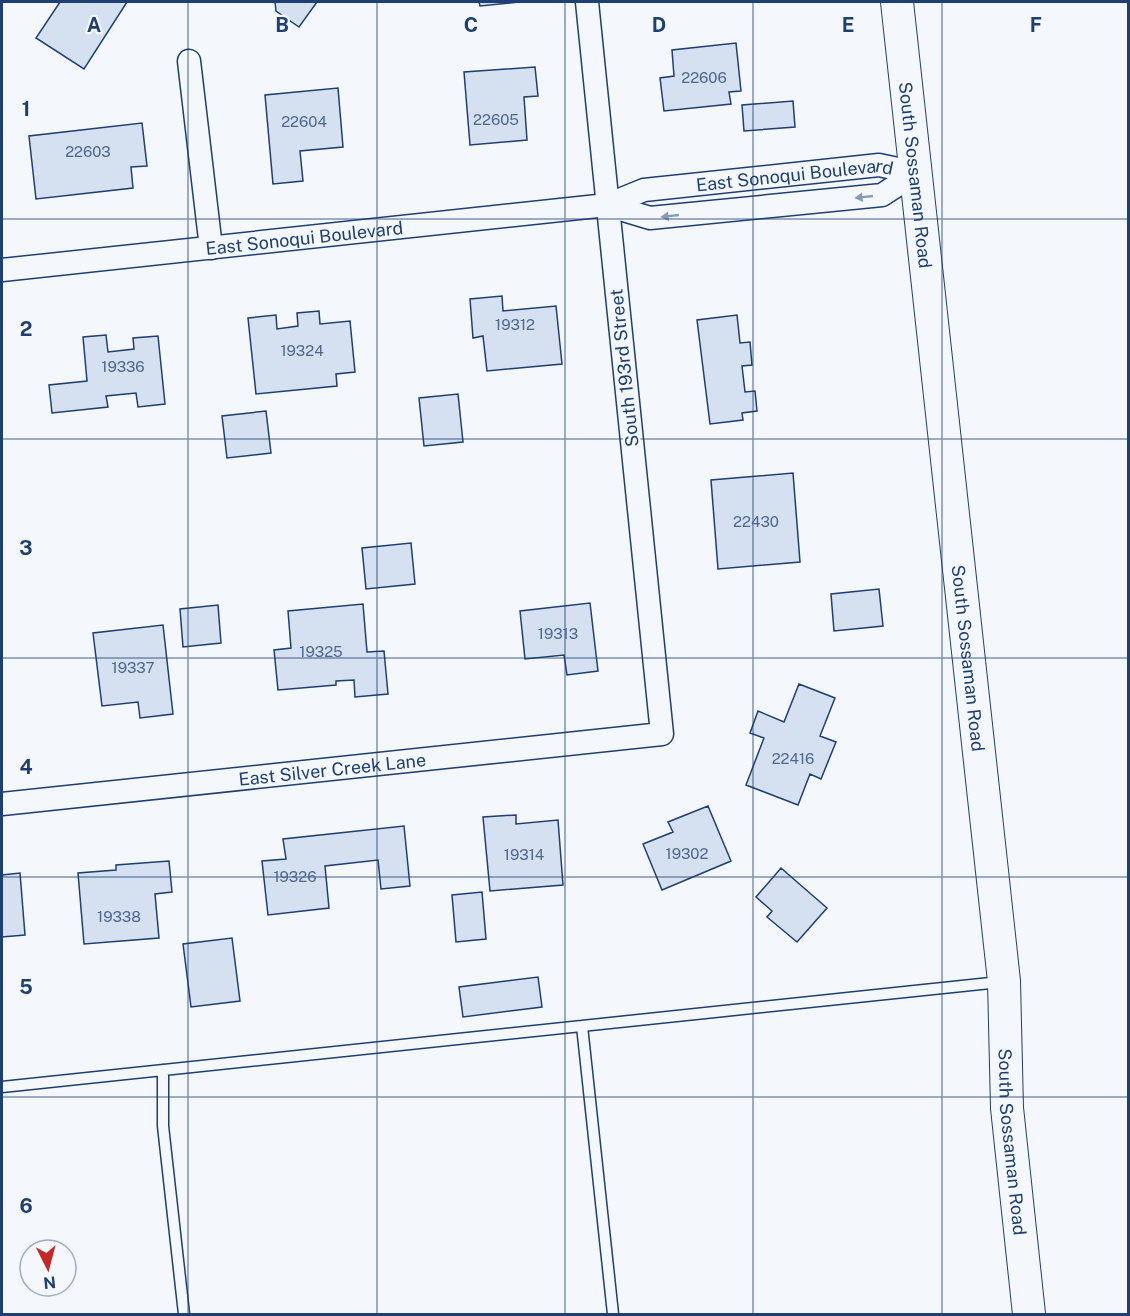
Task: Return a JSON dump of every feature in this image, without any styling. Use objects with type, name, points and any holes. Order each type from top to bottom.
[{"type":"main road","name":"South Sossaman Road","points":[[897,2],[1004,981],[1007,1108],[1029,1314]]},
{"type":"street","name":"South 193rd Street","points":[[587,2],[662,734]]},
{"type":"street","points":[[189,61],[211,248]]},
{"type":"street","name":"East Sonoqui Boulevard","points":[[2,270],[607,205],[650,218],[882,195],[916,173]]},
{"type":"street","name":"East Silver Creek Lane","points":[[2,804],[662,734]]},
{"type":"lane","points":[[2,1087],[1004,981]]},
{"type":"lane","points":[[582,1026],[613,1314]]},
{"type":"lane","points":[[163,1070],[163,1126],[184,1314]]},
{"type":"building","points":[[60,2],[127,2],[84,69],[36,38]]},
{"type":"building","points":[[275,2],[317,2],[299,27],[276,11]]},
{"type":"building","points":[[479,2],[519,2],[480,6]]},
{"type":"building","points":[[736,43],[741,91],[729,92],[731,104],[664,111],[660,78],[674,76],[672,50]]},
{"type":"building","points":[[535,67],[538,96],[524,97],[527,140],[470,145],[464,72]]},
{"type":"building","points":[[338,88],[343,147],[300,151],[303,181],[273,184],[265,95]]},
{"type":"building","points":[[793,101],[795,127],[744,131],[742,105]]},
{"type":"building","points":[[142,123],[147,166],[131,167],[133,188],[36,199],[29,136]]},
{"type":"building","points":[[502,296],[503,311],[556,306],[562,364],[487,371],[483,336],[473,338],[470,299]]},
{"type":"building","points":[[319,311],[320,324],[350,321],[355,372],[336,374],[337,386],[256,394],[248,318],[276,315],[277,329],[298,326],[297,313]]},
{"type":"building","points":[[737,315],[740,343],[750,342],[752,365],[742,366],[745,392],[755,391],[757,411],[742,413],[743,420],[710,424],[697,320]]},
{"type":"building","points":[[106,335],[108,352],[134,349],[133,338],[158,336],[165,404],[138,407],[136,393],[106,396],[108,407],[52,413],[49,385],[87,381],[83,337]]},
{"type":"building","points":[[458,394],[463,442],[424,446],[419,398]]},
{"type":"building","points":[[266,411],[271,453],[227,458],[222,416]]},
{"type":"building","points":[[793,473],[800,562],[718,569],[711,480]]},
{"type":"building","points":[[411,543],[415,584],[366,589],[362,548]]},
{"type":"building","points":[[879,589],[883,626],[834,631],[831,594]]},
{"type":"building","points":[[590,603],[598,671],[567,675],[564,655],[525,659],[520,611]]},
{"type":"building","points":[[363,604],[367,652],[384,651],[388,694],[355,697],[354,680],[336,681],[336,685],[278,690],[274,650],[291,648],[288,611]]},
{"type":"building","points":[[218,605],[221,643],[183,647],[180,609]]},
{"type":"building","points":[[163,625],[173,714],[140,718],[138,702],[102,706],[93,633]]},
{"type":"building","points":[[799,684],[835,698],[820,736],[836,742],[821,779],[810,774],[798,805],[746,785],[764,738],[750,733],[758,711],[784,722]]},
{"type":"building","points":[[708,806],[731,861],[662,890],[643,844],[673,832],[668,822]]},
{"type":"building","points":[[516,815],[516,824],[558,820],[563,885],[490,891],[483,817]]},
{"type":"building","points":[[404,826],[410,886],[381,889],[378,860],[325,866],[329,908],[268,915],[262,861],[286,859],[283,839]]},
{"type":"building","points":[[169,861],[172,892],[155,894],[159,938],[84,944],[78,873],[116,870],[116,865]]},
{"type":"building","points":[[781,868],[827,908],[797,942],[767,917],[772,911],[756,897]]},
{"type":"building","points":[[20,873],[25,935],[2,937],[2,875]]},
{"type":"building","points":[[482,892],[486,939],[456,942],[452,895]]},
{"type":"building","points":[[232,938],[240,1001],[191,1007],[183,944]]},
{"type":"building","points":[[538,977],[542,1007],[463,1017],[459,987]]}]
